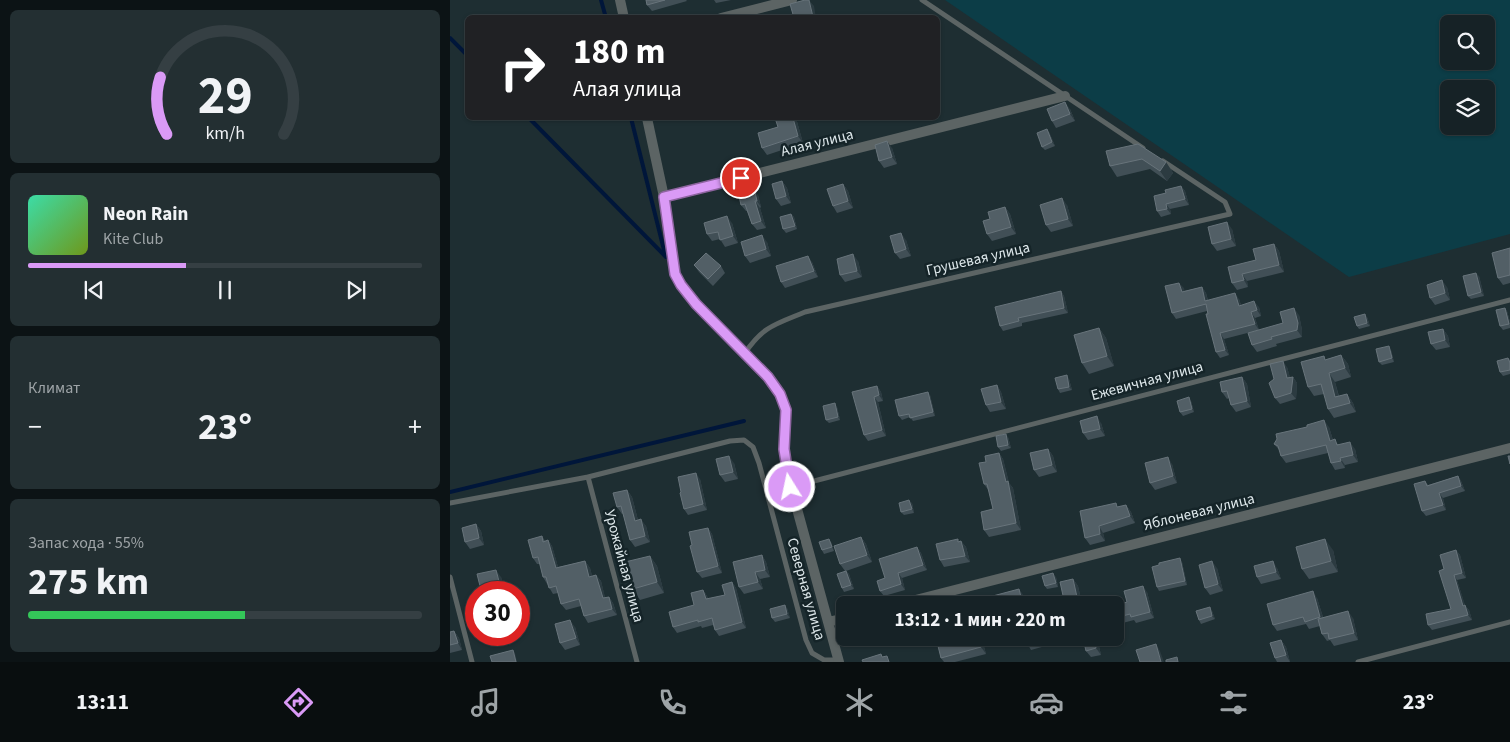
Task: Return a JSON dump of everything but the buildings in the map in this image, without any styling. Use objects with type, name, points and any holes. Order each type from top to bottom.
[{"type":"street","points":[[620,0],[623,15]]},
{"type":"street","points":[[733,15],[792,0]]},
{"type":"street","name":"Алая улица","points":[[664,197],[1065,96]]},
{"type":"street","points":[[647,120],[664,197],[675,274],[696,304],[768,377],[780,394],[786,410],[784,449],[790,487],[838,661]]},
{"type":"street","name":"Яблоневая улица","points":[[931,596],[1510,448]]},
{"type":"street","points":[[828,622],[836,620]]},
{"type":"lane","points":[[922,0],[1145,149]]},
{"type":"lane","name":"Грушевая улица","points":[[744,354],[767,328],[805,312],[1230,214],[1225,202],[1161,160]]},
{"type":"lane","name":"Ежевичная улица","points":[[790,487],[1510,300]]},
{"type":"lane","name":"Северная улица","points":[[588,477],[730,441],[744,440],[753,447],[759,463],[806,640],[812,653],[824,660],[838,661]]},
{"type":"lane","points":[[450,503],[588,477]]},
{"type":"lane","name":"Урожайная улица","points":[[588,477],[637,662]]},
{"type":"lane","points":[[450,577],[472,662]]},
{"type":"lane","points":[[1358,662],[1510,622]]},
{"type":"shaded area","points":[[945,0],[1510,0],[1510,234],[1349,277]]},
{"type":"water","points":[[899,646],[923,646],[922,647]]},
{"type":"waterway","points":[[601,0],[605,15]]},
{"type":"waterway","points":[[450,38],[465,53]]},
{"type":"waterway","points":[[531,120],[666,257]]},
{"type":"waterway","points":[[632,120],[665,254]]},
{"type":"waterway","points":[[450,492],[744,421]]},
{"type":"route","points":[[741,178],[664,197],[675,274],[696,304],[768,377],[780,394],[786,410],[784,449],[790,487]]}]
